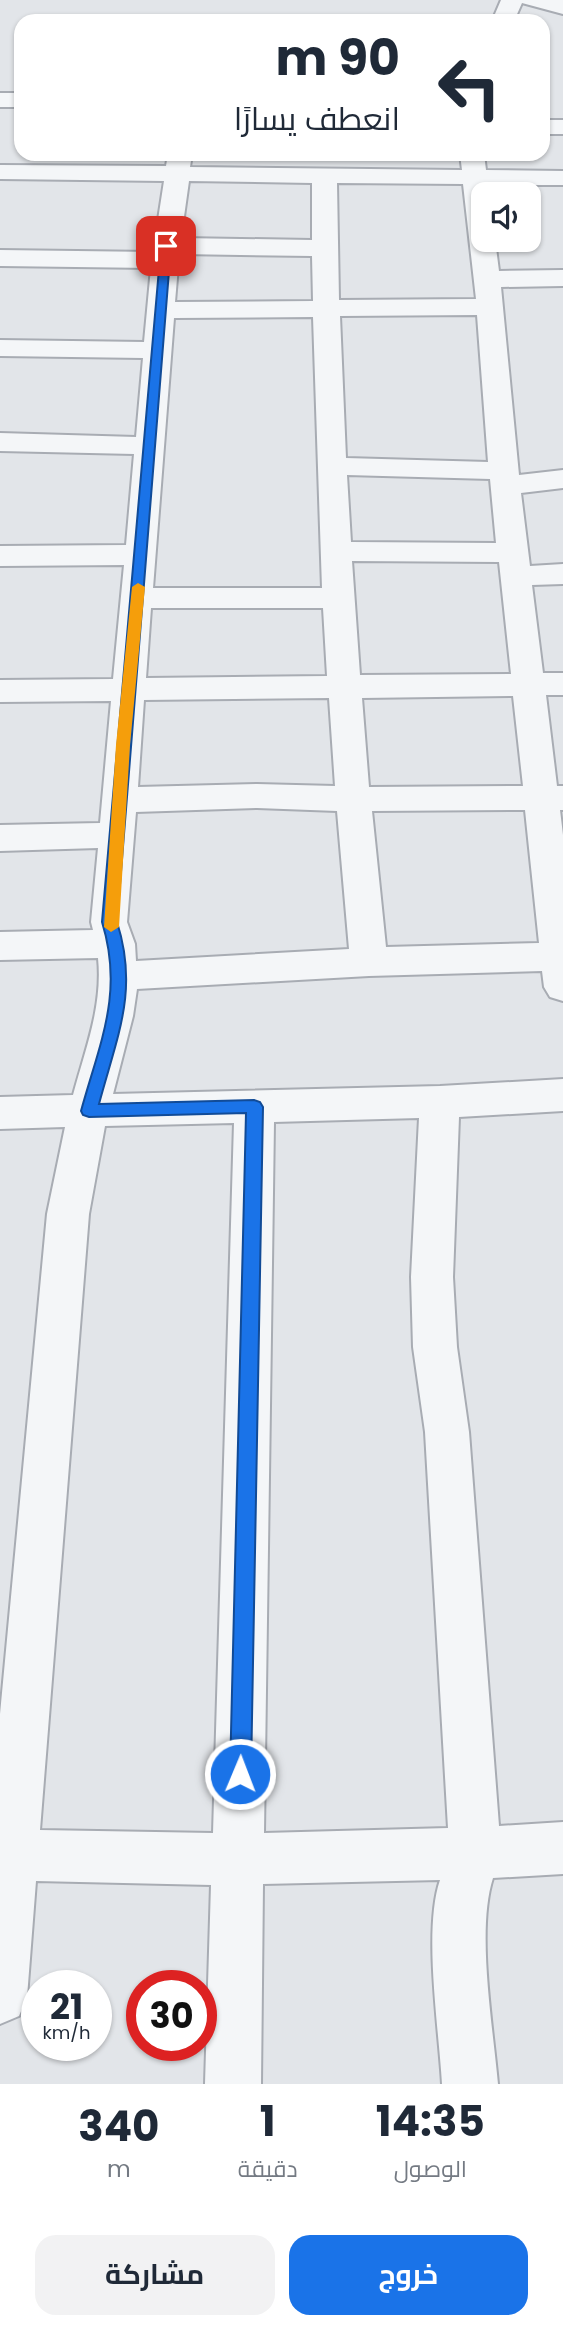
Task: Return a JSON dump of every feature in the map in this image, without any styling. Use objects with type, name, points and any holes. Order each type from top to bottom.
[{"type":"street","points":[[531,0],[563,7]]},
{"type":"street","points":[[0,1997],[6,1854],[68,1214],[89,1111],[118,1003],[119,960],[110,922],[165,253],[178,165]]},
{"type":"street","points":[[0,172],[178,165],[338,169],[473,166],[563,178]]},
{"type":"street","points":[[0,946],[119,960],[369,962],[561,972],[552,798],[528,685],[504,479],[489,293],[473,166]]},
{"type":"street","points":[[338,169],[325,248],[335,551],[352,799],[369,962]]},
{"type":"street","points":[[0,258],[325,248]]},
{"type":"street","points":[[161,310],[327,310],[489,293],[563,278]]},
{"type":"street","points":[[0,348],[158,350]]},
{"type":"street","points":[[0,442],[150,446]]},
{"type":"street","points":[[332,466],[504,479],[563,479]]},
{"type":"street","points":[[335,551],[514,565],[563,574]]},
{"type":"street","points":[[0,556],[142,555]]},
{"type":"street","points":[[137,598],[337,598]]},
{"type":"street","points":[[0,691],[563,684]]},
{"type":"street","points":[[119,800],[257,796],[352,799],[552,798]]},
{"type":"street","points":[[0,838],[117,835]]},
{"type":"street","points":[[0,1113],[440,1102],[563,1095]]},
{"type":"street","points":[[440,1102],[432,1277],[435,1347],[447,1432],[475,1854],[460,1899],[460,1947],[470,2084]]},
{"type":"street","points":[[233,2084],[254,1107]]},
{"type":"street","points":[[6,1854],[238,1858],[475,1854],[563,1847]]},
{"type":"slow traffic","points":[[111,927],[123,745],[138,587]]},
{"type":"route","points":[[166,246],[110,922],[117,944],[121,976],[118,1003],[89,1111],[254,1107],[240,1774]]}]
